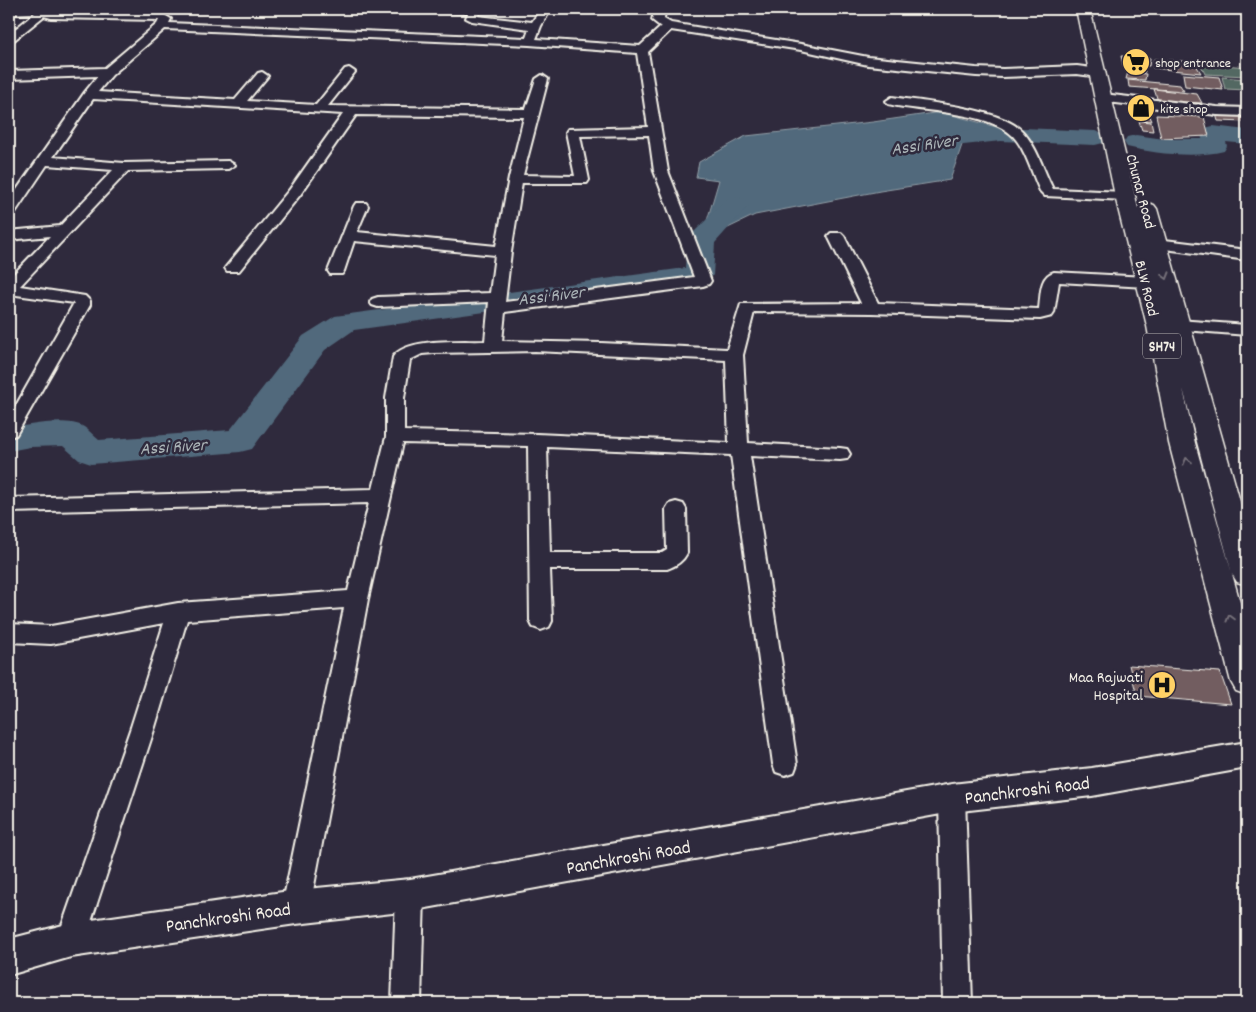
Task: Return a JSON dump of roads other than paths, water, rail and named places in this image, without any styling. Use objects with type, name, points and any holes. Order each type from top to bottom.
[{"type":"main road","name":"BLW Road","points":[[1092,16],[1099,72],[1110,99],[1122,147],[1124,196],[1146,243],[1146,282],[1168,324],[1182,443],[1247,682]]},
{"type":"main road","name":"SH74","points":[[1092,16],[1110,99]]},
{"type":"main road","name":"Chunar Road","points":[[1122,147],[1168,324],[1209,442],[1247,574]]},
{"type":"street","points":[[9,10],[33,9],[42,13],[80,15],[161,16],[165,19],[162,26],[108,72],[89,95],[9,211]]},
{"type":"street","points":[[442,9],[475,10],[472,18],[535,26]]},
{"type":"street","points":[[529,42],[535,26],[546,9]]},
{"type":"street","points":[[660,9],[658,20],[668,26],[800,47],[868,61],[1003,73],[1077,70],[1099,72]]},
{"type":"street","points":[[9,39],[42,13]]},
{"type":"street","points":[[162,26],[529,42],[642,51],[668,26]]},
{"type":"street","points":[[378,302],[498,303],[703,281],[660,171],[642,51]]},
{"type":"street","points":[[9,75],[108,72]]},
{"type":"street","points":[[319,109],[349,72]]},
{"type":"street","points":[[238,104],[262,76]]},
{"type":"street","points":[[493,346],[503,251],[516,179],[531,113],[542,79]]},
{"type":"street","points":[[89,95],[352,111],[531,113]]},
{"type":"street","points":[[1110,99],[1216,111],[1247,112]]},
{"type":"street","points":[[892,101],[1003,123],[1019,136],[1047,191],[1054,193],[1124,196]]},
{"type":"street","points":[[233,268],[295,192],[352,111]]},
{"type":"street","points":[[516,179],[582,180],[572,132],[654,131]]},
{"type":"street","points":[[45,161],[124,166],[228,165]]},
{"type":"street","points":[[9,288],[124,166]]},
{"type":"street","points":[[336,271],[361,206]]},
{"type":"street","points":[[9,235],[64,230]]},
{"type":"street","points":[[348,236],[503,251]]},
{"type":"street","points":[[836,236],[872,308]]},
{"type":"street","points":[[1146,243],[1247,255]]},
{"type":"street","points":[[785,764],[747,492],[739,448],[734,355],[747,307],[872,308],[1040,314],[1046,313],[1050,280],[1054,278],[1146,282]]},
{"type":"street","points":[[9,288],[82,301],[82,305],[14,415],[9,432]]},
{"type":"street","points":[[1168,324],[1247,330]]},
{"type":"street","points":[[296,907],[357,600],[395,437],[395,398],[402,357],[411,350],[426,348],[493,346],[606,348],[734,355]]},
{"type":"street","points":[[395,437],[537,440],[840,454]]},
{"type":"street","points":[[537,440],[541,621]]},
{"type":"street","points":[[9,505],[380,496]]},
{"type":"street","points":[[540,561],[667,561],[678,553],[676,509]]},
{"type":"street","points":[[9,633],[51,635],[178,612],[357,600]]},
{"type":"street","points":[[71,940],[143,727],[178,612]]},
{"type":"street","name":"Panchkroshi Road","points":[[9,957],[71,940],[296,907],[410,895],[952,798],[1092,782],[1247,755]]},
{"type":"street","points":[[952,798],[958,1003]]},
{"type":"street","points":[[406,1003],[410,895]]},
{"type":"water","points":[[941,112],[1000,128],[963,142],[950,180],[880,191],[755,215],[701,241],[719,180],[696,177],[699,162],[746,136],[873,122]]},
{"type":"waterway","name":"Assi River","points":[[1136,142],[1164,146],[1215,146],[1213,133],[1247,137]]},
{"type":"waterway","name":"Assi River","points":[[926,142],[1001,134],[1095,138]]},
{"type":"waterway","name":"Assi River","points":[[9,440],[30,436],[71,434],[91,452],[240,441],[314,343],[346,322],[699,275],[701,241],[736,205]]},
{"type":"place","name":"shop entrance","points":[[1136,62]]},
{"type":"place","name":"kite shop","points":[[1141,108]]},
{"type":"place","name":"Maa Rajwati Hospital","points":[[1162,685]]}]
